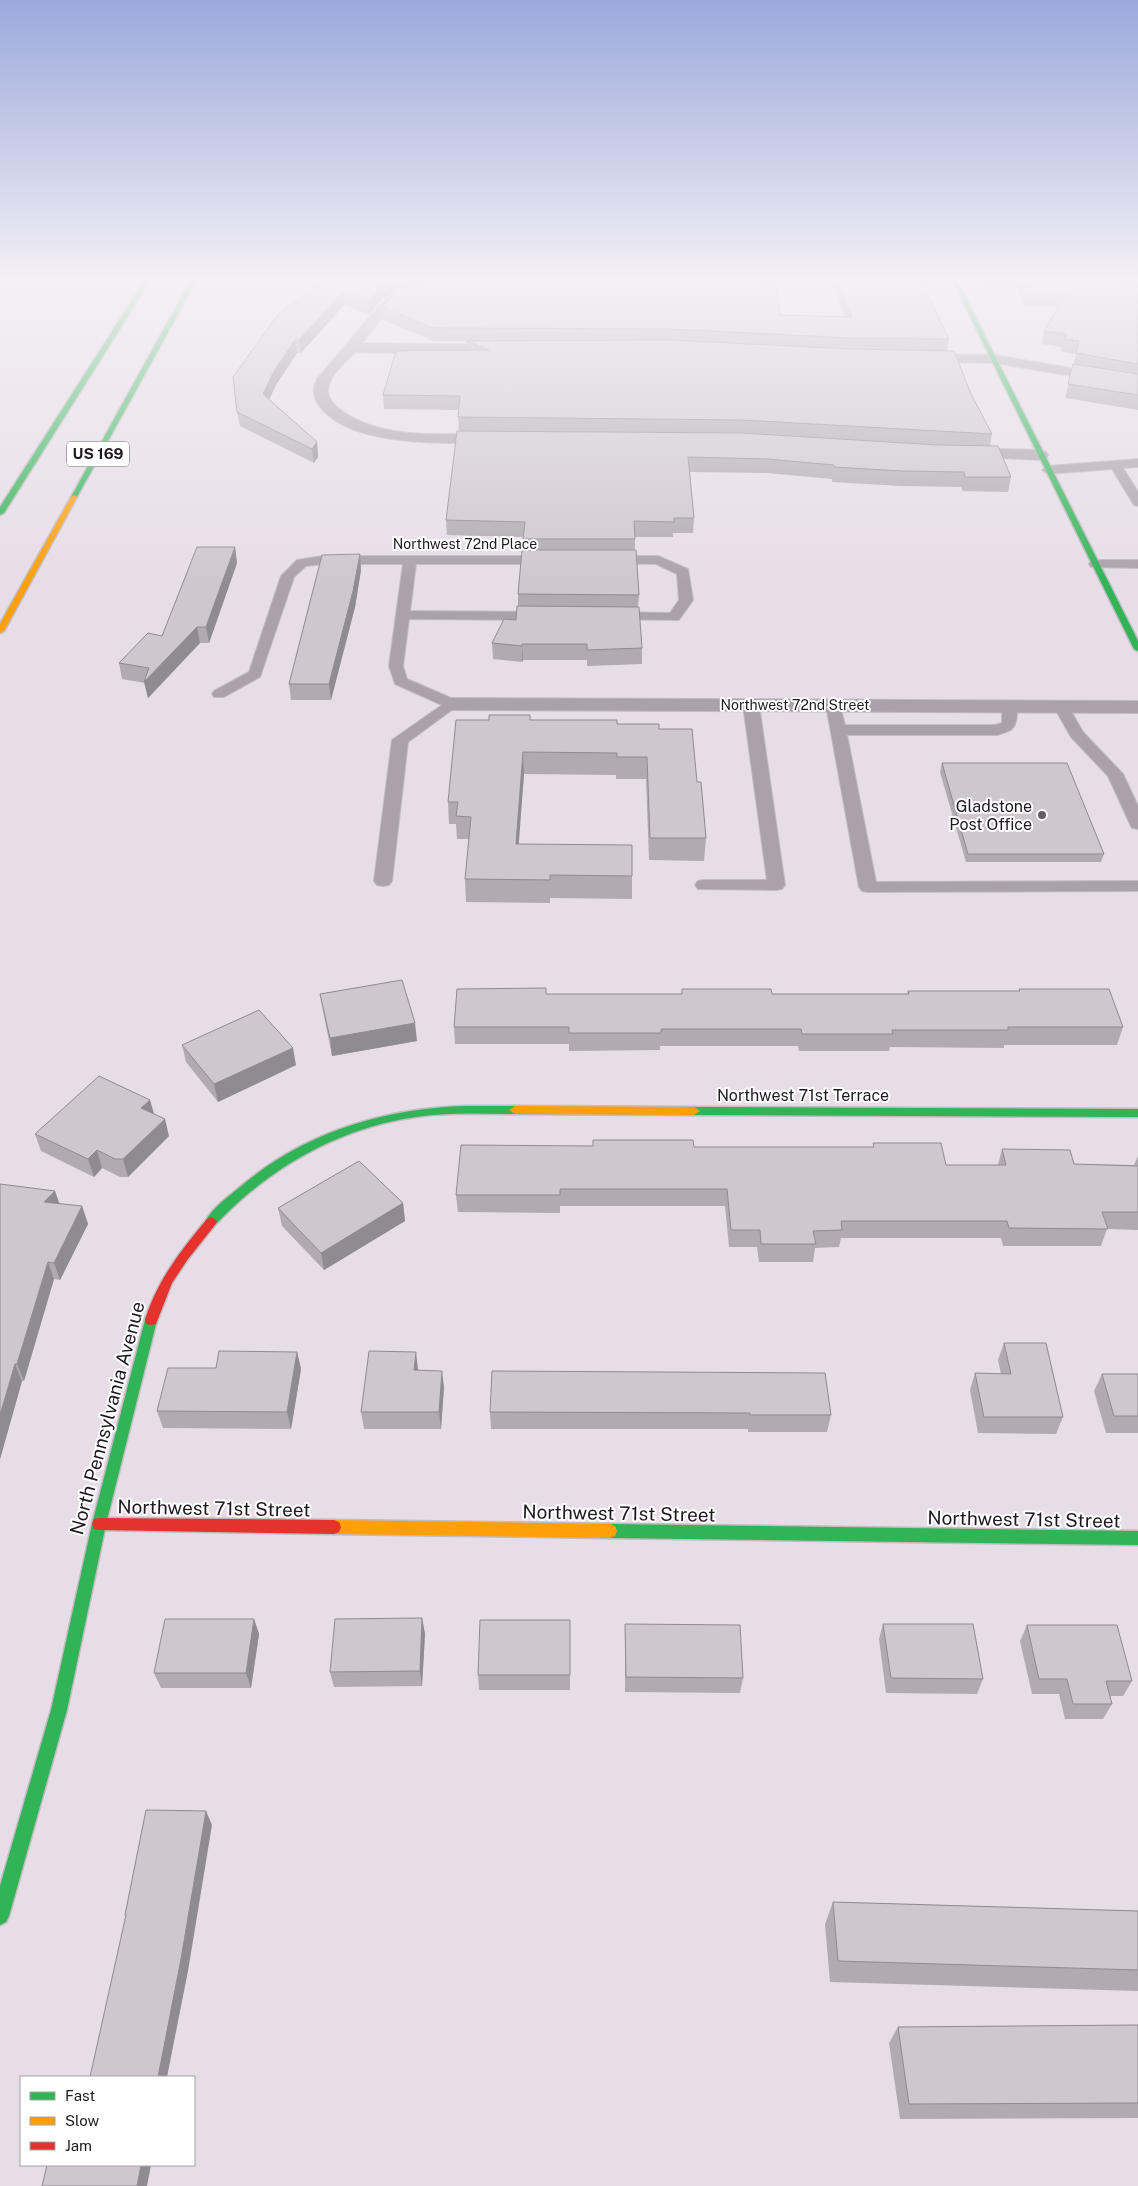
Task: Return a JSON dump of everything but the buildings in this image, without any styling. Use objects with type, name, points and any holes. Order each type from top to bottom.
[{"type":"main road","name":"US 169","points":[[0,513],[84,380]]},
{"type":"main road","name":"US 169","points":[[0,630],[138,380]]},
{"type":"main road","points":[[1004,380],[1137,646]]},
{"type":"main road","name":"Northwest 71st Terrace","points":[[467,1110],[1138,1113]]},
{"type":"main road","name":"North Pennsylvania Avenue","points":[[0,1916],[59,1710],[99,1524],[155,1303],[184,1254],[215,1217],[264,1173],[316,1143],[378,1120],[417,1113],[467,1110]]},
{"type":"main road","name":"Northwest 71st Street","points":[[99,1524],[1138,1538]]},
{"type":"street","points":[[324,380],[320,392],[323,401],[330,410],[354,424],[374,430],[418,438],[506,438]]},
{"type":"street","points":[[1126,380],[1138,382]]},
{"type":"street","points":[[944,453],[1040,455]]},
{"type":"street","name":"Northwest 72nd Street","points":[[453,704],[1138,707]]},
{"type":"lane","points":[[1048,470],[1138,463]]},
{"type":"lane","points":[[1115,464],[1138,502]]},
{"type":"lane","name":"Northwest 72nd Place","points":[[218,694],[255,674],[288,576],[302,563],[323,560],[559,560]]},
{"type":"lane","points":[[597,616],[674,617],[686,600],[684,572],[658,560],[598,560]]},
{"type":"lane","points":[[410,561],[396,666],[400,681],[453,704]]},
{"type":"lane","points":[[1096,564],[1138,564]]},
{"type":"lane","points":[[403,615],[558,616]]},
{"type":"lane","points":[[383,881],[400,740],[453,704]]},
{"type":"lane","points":[[704,885],[776,885],[751,705]]},
{"type":"lane","points":[[834,705],[868,887],[1138,886]]},
{"type":"lane","points":[[839,730],[998,730],[1009,725],[1010,706]]},
{"type":"lane","points":[[1062,706],[1076,734],[1115,774],[1138,824]]},
{"type":"traffic: fast","points":[[0,513],[84,380]]},
{"type":"traffic: fast","points":[[74,497],[139,380]]},
{"type":"traffic: fast","points":[[1004,380],[1138,649]]},
{"type":"traffic: fast","points":[[211,1222],[253,1181],[304,1149],[332,1136],[388,1118],[416,1113],[515,1110]]},
{"type":"traffic: fast","points":[[694,1111],[1138,1113]]},
{"type":"traffic: fast","points":[[0,1916],[59,1710],[99,1524],[151,1320]]},
{"type":"traffic: fast","points":[[610,1531],[1138,1538]]},
{"type":"traffic: slow","points":[[0,631],[74,497]]},
{"type":"traffic: slow","points":[[515,1110],[694,1111]]},
{"type":"traffic: slow","points":[[334,1527],[610,1531]]},
{"type":"traffic: jam","points":[[151,1320],[155,1306],[175,1268],[211,1222]]},
{"type":"traffic: jam","points":[[99,1524],[334,1527]]},
{"type":"place","name":"Gladstone Post Office","points":[[1042,815]]}]
